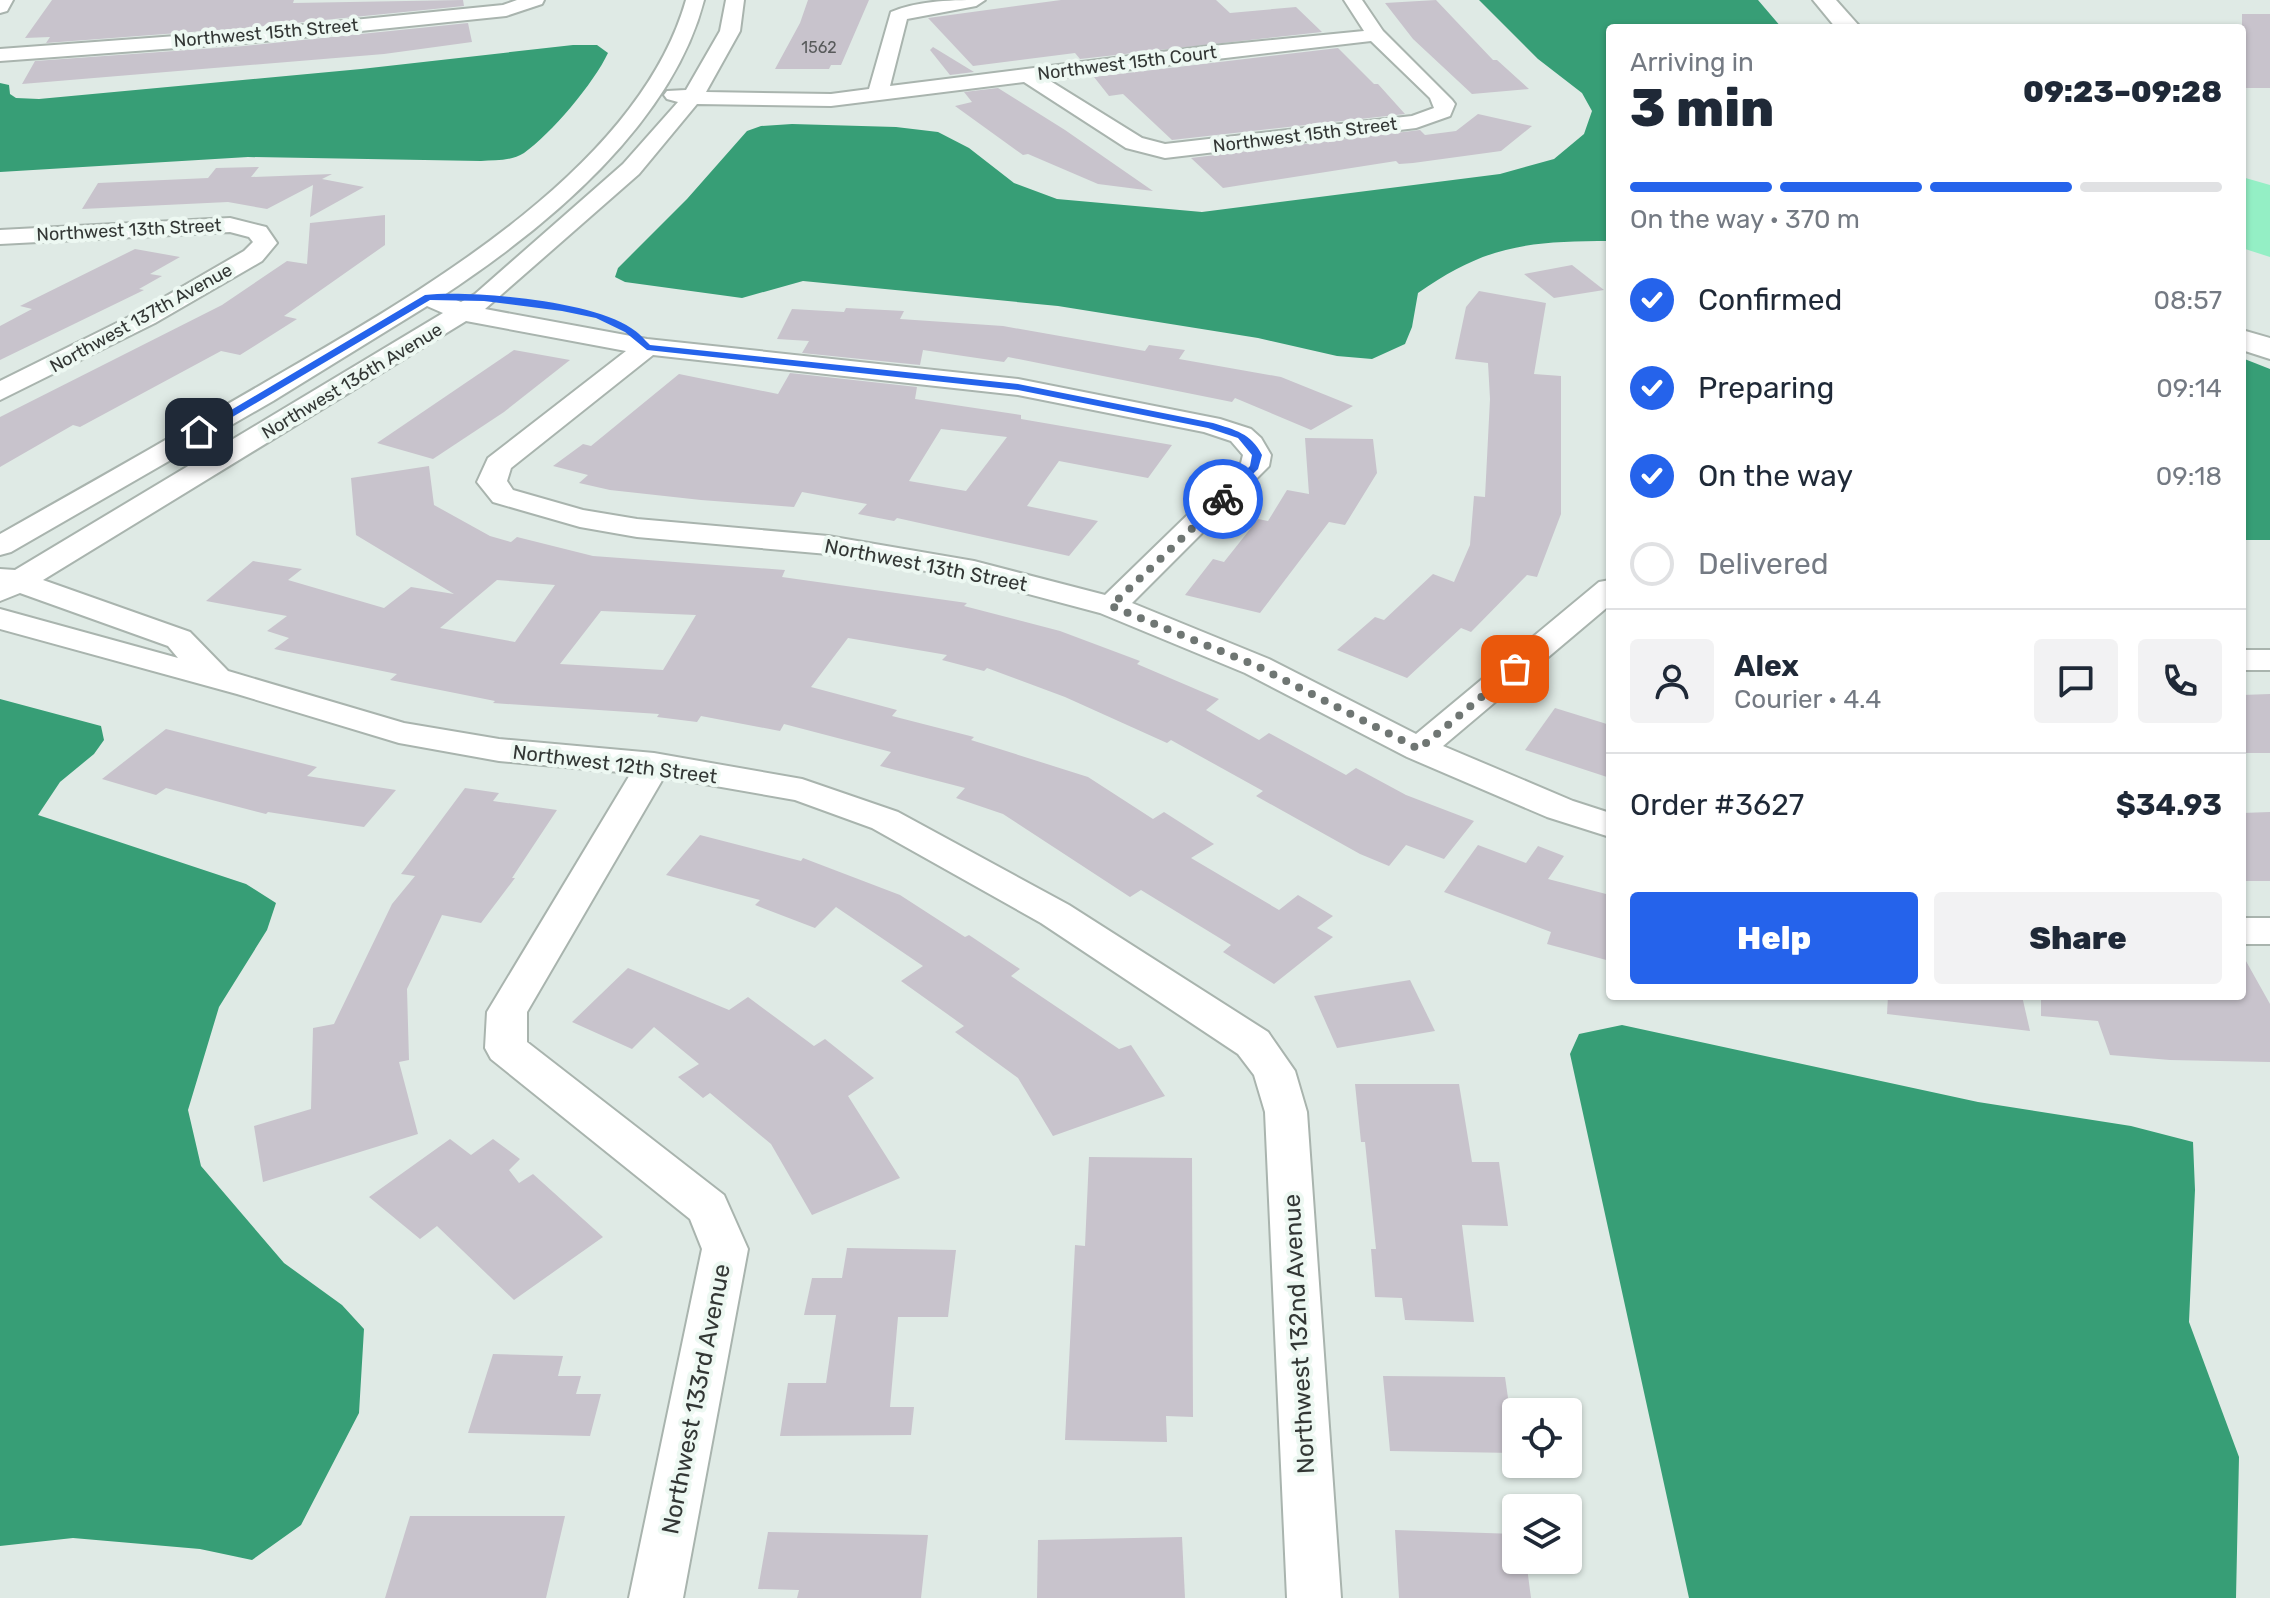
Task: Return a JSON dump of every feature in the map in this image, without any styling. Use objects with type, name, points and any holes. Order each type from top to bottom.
[{"type":"street","points":[[0,7],[4,0]]},
{"type":"street","name":"Northwest 136th Avenue","points":[[0,546],[428,297],[525,226],[589,169],[656,91],[688,31],[695,0]]},
{"type":"street","name":"Northwest 136th Avenue","points":[[6,583],[474,306],[631,169],[695,93],[730,31],[735,0]]},
{"type":"street","points":[[878,93],[894,22],[908,11],[976,0]]},
{"type":"street","points":[[1353,0],[1376,35]]},
{"type":"street","points":[[1824,0],[1845,24]]},
{"type":"street","name":"Northwest 15th Street","points":[[0,55],[275,34],[506,10],[534,2]]},
{"type":"street","name":"Northwest 15th Court","points":[[656,91],[831,100],[1202,53],[1376,35]]},
{"type":"street","name":"Northwest 15th Street","points":[[1028,75],[1134,143],[1165,151],[1416,122],[1443,112],[1445,104],[1437,94],[1376,35]]},
{"type":"street","name":"Northwest 13th Street","points":[[0,237],[230,225],[258,232]]},
{"type":"street","name":"Northwest 137th Avenue","points":[[0,392],[146,318],[253,256],[265,243],[258,232]]},
{"type":"street","points":[[428,297],[647,347],[1018,387],[1210,425],[1241,435],[1257,455],[1255,466],[1111,606]]},
{"type":"street","points":[[2246,319],[2270,328]]},
{"type":"street","points":[[2246,340],[2270,349]]},
{"type":"street","name":"Northwest 13th Street","points":[[647,347],[498,464],[492,482],[503,496],[580,518],[637,528],[843,548],[974,570],[1111,606],[1257,666],[1419,749],[1560,809],[1606,824]]},
{"type":"street","points":[[6,583],[179,639],[218,681]]},
{"type":"street","points":[[1419,749],[1606,592]]},
{"type":"street","name":"Northwest 12th Street","points":[[0,619],[399,733],[499,750],[654,764],[802,790],[885,820],[1082,931],[1253,1043],[1274,1071]]},
{"type":"street","points":[[2246,660],[2270,660]]},
{"type":"street","name":"Northwest 133rd Avenue","points":[[654,764],[507,1012],[506,1048],[708,1208],[725,1249],[656,1598]]},
{"type":"street","points":[[2246,931],[2270,931]]},
{"type":"street","name":"Northwest 132nd Avenue","points":[[1274,1071],[1286,1112],[1314,1598]]},
{"type":"shaded area","points":[[1479,0],[1758,0],[1779,24],[1606,24],[1606,241],[1532,245],[1487,255],[1465,265],[1418,293],[1412,327],[1405,344],[1372,359],[1337,356],[1258,338],[1058,306],[803,281],[742,298],[625,282],[615,277],[618,268],[687,199],[747,131],[761,126],[896,127],[938,132],[969,148],[1014,183],[1057,199],[1202,212],[1500,174],[1554,159],[1584,134],[1592,111],[1582,93],[1538,59]]},
{"type":"shaded area","points":[[573,45],[597,45],[608,53],[593,79],[559,121],[524,153],[509,159],[248,157],[0,172],[0,83],[9,85],[10,94],[16,98],[39,99],[361,69]]},
{"type":"shaded area","points":[[2246,178],[2270,185],[2270,257],[2246,249]]},
{"type":"shaded area","points":[[2246,360],[2270,369],[2270,540],[2246,540]]},
{"type":"shaded area","points":[[0,699],[101,726],[104,740],[94,754],[60,782],[38,815],[246,884],[276,903],[267,930],[219,1007],[188,1110],[201,1166],[284,1263],[342,1305],[364,1329],[359,1413],[301,1525],[252,1560],[200,1549],[73,1538],[0,1546]]},
{"type":"shaded area","points":[[1622,1025],[1978,1102],[2131,1126],[2193,1142],[2195,1190],[2189,1322],[2239,1457],[2236,1598],[1689,1598],[1570,1054],[1579,1034]]},
{"type":"building","points":[[52,0],[294,0],[293,3],[463,0],[464,6],[244,28],[46,43],[50,37],[25,38]]},
{"type":"building","points":[[808,0],[869,0],[841,65],[831,65],[829,69],[775,69],[800,23]]},
{"type":"building","points":[[1061,0],[1216,0],[1230,13],[1296,7],[1322,32],[1080,59],[1075,53],[973,66],[928,18]]},
{"type":"building","points":[[1436,0],[1493,60],[1497,60],[1529,89],[1472,94],[1413,39],[1385,3]]},
{"type":"building","points":[[2242,14],[2270,14],[2270,88],[2246,88],[2246,24],[2242,24]]},
{"type":"building","points":[[468,23],[472,42],[384,54],[22,84],[35,61],[244,46]]},
{"type":"building","points":[[933,47],[974,72],[950,75],[930,50]]},
{"type":"building","points":[[1338,48],[1374,84],[1378,84],[1405,114],[1172,140],[1123,94],[1109,96],[1094,77]]},
{"type":"building","points":[[998,88],[1153,191],[1098,184],[1028,154],[1023,155],[955,106],[972,102],[964,92]]},
{"type":"building","points":[[1478,114],[1532,126],[1501,151],[1413,163],[1399,164],[1396,161],[1223,188],[1191,158],[1420,130],[1425,135],[1456,131]]},
{"type":"building","points":[[259,167],[251,177],[332,174],[322,179],[364,187],[310,217],[313,185],[267,209],[228,202],[82,209],[98,183],[208,178],[216,168]]},
{"type":"building","points":[[385,215],[385,245],[284,316],[297,319],[240,355],[221,351],[80,427],[73,425],[0,467],[0,417],[222,305],[287,261],[307,264],[310,223]]},
{"type":"building","points":[[135,249],[180,257],[150,274],[162,276],[139,289],[144,290],[0,360],[0,326],[32,309],[20,306]]},
{"type":"building","points":[[1572,265],[1604,290],[1554,298],[1524,274]]},
{"type":"building","points":[[1479,291],[1546,303],[1534,374],[1561,376],[1561,514],[1537,577],[1527,575],[1471,632],[1461,628],[1407,678],[1337,650],[1375,617],[1384,620],[1433,574],[1454,582],[1470,545],[1474,496],[1485,497],[1490,399],[1488,363],[1455,359],[1466,307]]},
{"type":"building","points":[[846,308],[904,311],[900,319],[1003,326],[1145,351],[1149,345],[1185,350],[1179,359],[1281,377],[1353,406],[1311,430],[1235,398],[1232,402],[1008,357],[1004,362],[923,350],[920,365],[802,353],[809,341],[777,339],[792,309],[844,312]]},
{"type":"building","points":[[514,350],[570,360],[504,412],[433,459],[377,443]]},
{"type":"building","points":[[790,373],[917,387],[915,399],[1021,415],[1021,419],[1172,445],[1148,478],[1059,461],[1027,506],[1098,521],[1069,556],[897,518],[894,521],[858,514],[867,504],[802,492],[794,507],[701,500],[610,490],[579,483],[588,475],[553,466],[583,444],[591,446],[679,374],[778,394]],"holes":[[[941,429],[1007,437],[966,491],[909,481]]]},
{"type":"building","points":[[1305,438],[1373,439],[1377,473],[1345,525],[1329,522],[1260,613],[1185,595],[1213,559],[1224,562],[1258,519],[1268,521],[1287,490],[1309,494]]},
{"type":"building","points":[[429,466],[434,505],[490,536],[511,542],[517,537],[593,556],[785,570],[782,577],[967,603],[964,606],[1060,631],[1140,661],[1137,664],[1219,699],[1206,710],[1259,740],[1269,733],[1346,775],[1356,768],[1406,795],[1474,821],[1444,859],[1406,845],[1389,866],[1360,854],[1256,796],[1263,791],[1171,740],[1167,743],[1065,697],[987,668],[984,671],[942,660],[947,655],[848,638],[811,687],[897,710],[892,716],[974,737],[971,740],[1088,777],[1153,819],[1164,812],[1214,844],[1191,858],[1279,910],[1298,895],[1333,916],[1317,928],[1333,937],[1274,984],[1223,952],[1231,945],[1141,890],[1130,897],[1003,814],[956,798],[965,788],[880,766],[891,752],[784,724],[780,731],[701,716],[697,722],[657,717],[659,714],[493,703],[495,701],[390,680],[397,674],[274,649],[289,638],[267,631],[287,616],[206,601],[253,561],[302,569],[288,580],[384,608],[411,587],[454,594],[356,535],[351,478]],"holes":[[[497,580],[555,585],[515,642],[440,628]],[[601,611],[696,615],[663,670],[560,664]]]},
{"type":"building","points":[[2270,694],[2270,753],[2246,753],[2246,695]]},
{"type":"building","points":[[1555,708],[1606,724],[1606,777],[1525,750]]},
{"type":"building","points":[[166,729],[317,767],[307,776],[396,790],[364,827],[266,814],[166,788],[156,795],[102,779]]},
{"type":"building","points":[[465,788],[499,793],[493,801],[557,810],[512,878],[515,878],[481,923],[442,915],[407,989],[409,1060],[399,1062],[418,1134],[263,1182],[254,1126],[311,1109],[313,1028],[334,1024],[392,904],[415,876],[401,874]]},
{"type":"building","points":[[2270,812],[2270,881],[2246,881],[2246,813]]},
{"type":"building","points":[[700,835],[801,861],[803,858],[900,895],[1020,969],[1011,976],[1119,1049],[1131,1045],[1165,1096],[1053,1136],[1018,1078],[955,1032],[964,1026],[901,981],[923,966],[836,907],[815,928],[755,905],[760,900],[666,875]]},
{"type":"building","points":[[1478,845],[1526,863],[1538,846],[1564,856],[1548,879],[1606,894],[1606,960],[1547,944],[1551,932],[1444,892]]},
{"type":"building","points":[[2246,961],[2270,1004],[2270,1062],[2110,1055],[2098,1021],[2041,1016],[2041,1000],[2246,1000]]},
{"type":"building","points":[[628,968],[729,1010],[748,997],[814,1046],[825,1039],[874,1078],[848,1096],[900,1178],[812,1215],[771,1144],[710,1093],[703,1098],[678,1077],[699,1064],[654,1027],[632,1049],[572,1022]]},
{"type":"building","points":[[1410,980],[1435,1031],[1337,1048],[1314,996]]},
{"type":"building","points":[[1888,1000],[2023,1000],[2030,1031],[1887,1014]]},
{"type":"building","points":[[1355,1084],[1459,1084],[1472,1162],[1499,1162],[1508,1226],[1462,1225],[1474,1322],[1405,1320],[1402,1298],[1375,1297],[1371,1249],[1376,1249],[1365,1142],[1361,1142]]},
{"type":"building","points":[[450,1139],[471,1155],[493,1139],[520,1159],[509,1170],[519,1183],[533,1174],[603,1237],[514,1300],[437,1226],[420,1239],[369,1197]]},
{"type":"building","points":[[1089,1157],[1192,1158],[1193,1417],[1166,1416],[1167,1442],[1065,1440],[1075,1245],[1085,1246]]},
{"type":"building","points":[[847,1248],[956,1250],[948,1317],[898,1317],[890,1407],[914,1407],[911,1435],[780,1436],[788,1383],[826,1383],[836,1315],[804,1315],[812,1278],[842,1278]]},
{"type":"building","points":[[493,1354],[563,1356],[558,1376],[581,1376],[576,1394],[601,1394],[590,1436],[468,1433]]},
{"type":"building","points":[[1383,1376],[1505,1377],[1508,1398],[1502,1398],[1502,1453],[1390,1451]]},
{"type":"building","points":[[410,1516],[565,1516],[546,1598],[385,1598]]},
{"type":"building","points":[[1395,1530],[1502,1534],[1502,1574],[1528,1574],[1531,1598],[1399,1598]]},
{"type":"building","points":[[768,1532],[928,1535],[921,1598],[797,1598],[799,1590],[758,1589]]},
{"type":"building","points":[[1182,1537],[1185,1598],[1037,1598],[1038,1540]]},
{"type":"way so far","points":[[1223,499],[1111,606],[1257,666],[1419,749],[1515,669]]},
{"type":"route","points":[[199,432],[428,297],[484,299],[562,308],[599,316],[628,330],[647,347],[1018,387],[1210,425],[1241,435],[1257,455],[1255,466],[1245,479],[1223,499]]}]
